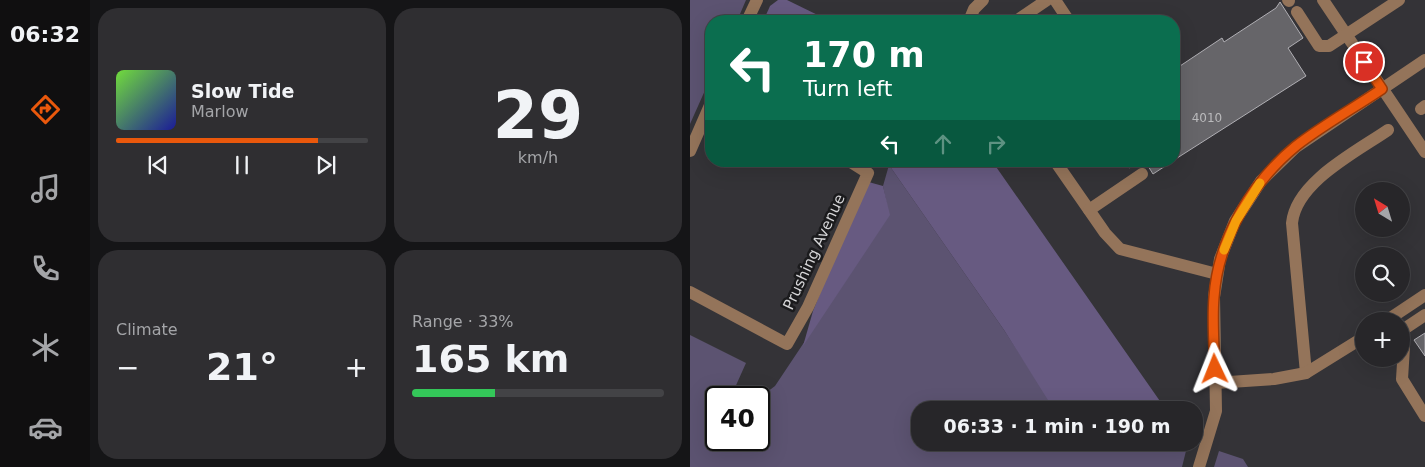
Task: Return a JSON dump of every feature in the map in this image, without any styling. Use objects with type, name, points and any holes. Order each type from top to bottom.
[{"type":"street","points":[[750,15],[757,0]]},
{"type":"street","points":[[971,15],[974,8],[983,0]]},
{"type":"street","points":[[1025,15],[1047,0]]},
{"type":"street","points":[[1055,0],[1065,15]]},
{"type":"street","points":[[1323,0],[1425,152]]},
{"type":"street","points":[[1297,12],[1319,46],[1329,46],[1399,0]]},
{"type":"street","points":[[1199,467],[1216,411],[1214,297],[1217,274],[1220,259],[1236,221],[1261,180],[1296,147],[1425,60]]},
{"type":"street","points":[[690,151],[705,117]]},
{"type":"street","points":[[1306,373],[1292,223],[1293,209],[1306,191],[1327,172],[1388,130]]},
{"type":"street","name":"Prushing Avenue","points":[[690,292],[787,344],[808,307],[868,173],[858,167]]},
{"type":"street","points":[[1059,167],[1105,233],[1120,249],[1217,274]]},
{"type":"street","points":[[1089,210],[1142,174]]},
{"type":"street","points":[[1400,312],[1425,295]]},
{"type":"street","points":[[1410,325],[1425,315]]},
{"type":"street","points":[[1215,383],[1274,379],[1306,373],[1355,343]]},
{"type":"street","points":[[1403,367],[1402,379],[1425,416]]},
{"type":"shaded area","points":[[690,0],[746,0],[740,15],[705,15],[705,90],[690,124]]},
{"type":"shaded area","points":[[778,0],[787,0],[818,15],[766,15],[770,6]]},
{"type":"shaded area","points":[[888,167],[890,167],[1004,330],[1050,401],[911,401],[911,451],[1186,451],[1182,467],[690,467],[690,335],[746,363],[736,386],[705,386],[705,451],[770,451],[770,390],[775,386],[889,215],[883,186]]},
{"type":"shaded area","points":[[890,167],[996,167],[1160,401],[1049,401],[1004,330]]},
{"type":"shaded area","points":[[865,181],[883,186],[890,215],[803,346],[813,311]]},
{"type":"shaded area","points":[[1219,451],[1243,459],[1248,467],[1214,467]]},
{"type":"building","points":[[1280,2],[1303,38],[1288,48],[1306,76],[1180,156],[1180,66],[1222,38],[1224,42],[1276,8]]},
{"type":"building","points":[[1149,167],[1164,167],[1153,174]]},
{"type":"building","points":[[1425,333],[1425,356],[1414,340]]},
{"type":"slow traffic","points":[[1224,250],[1236,221],[1260,183]]},
{"type":"route","points":[[1215,369],[1214,297],[1217,274],[1220,259],[1236,221],[1261,180],[1296,147],[1382,89],[1364,62]]}]
